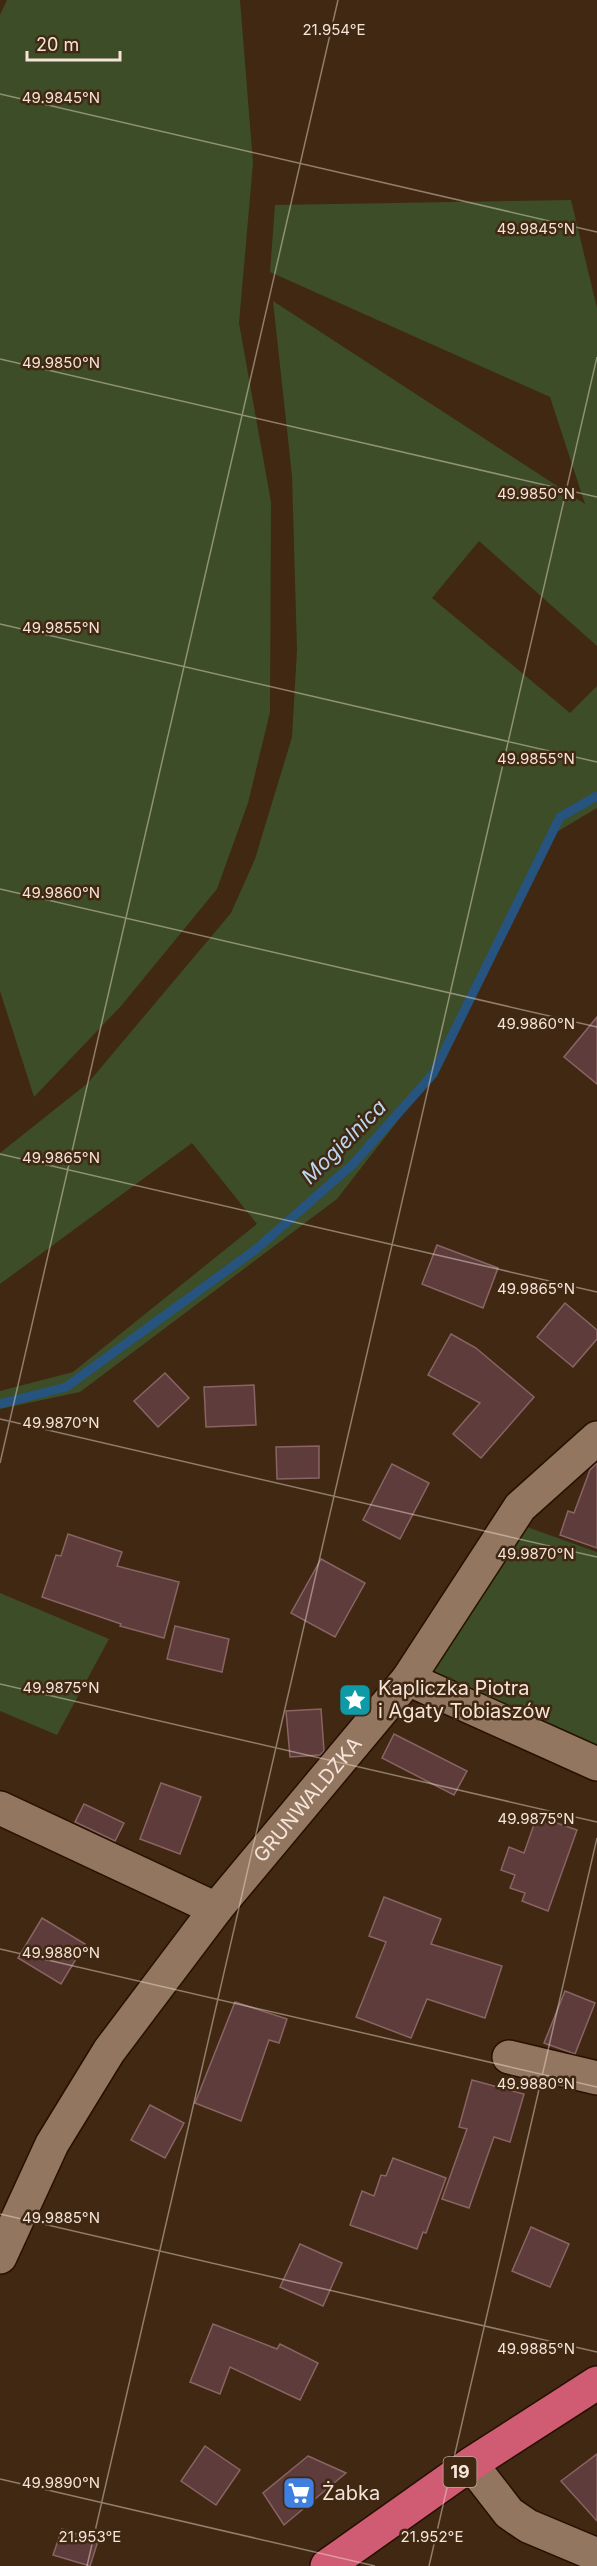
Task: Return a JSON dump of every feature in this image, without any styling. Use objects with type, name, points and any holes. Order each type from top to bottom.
[{"type":"highway","name":"19","points":[[327,2566],[471,2464],[597,2383]]},
{"type":"street","name":"GRUNWALDZKA","points":[[0,2257],[52,2144],[109,2051],[216,1909],[408,1679],[520,1507],[597,1438]]},
{"type":"street","points":[[408,1679],[597,1764]]},
{"type":"street","points":[[0,1808],[216,1909]]},
{"type":"street","points":[[509,2057],[597,2078]]},
{"type":"street","points":[[471,2464],[509,2513],[528,2526],[597,2554]]},
{"type":"green space","points":[[7,0],[240,0],[253,163],[239,323],[271,502],[270,712],[248,803],[217,889],[121,1006],[34,1097],[0,991],[0,15]]},
{"type":"green space","points":[[571,200],[597,308],[597,646],[479,541],[432,598],[570,713],[597,686],[597,808],[555,833],[441,1065],[337,1199],[80,1392],[0,1409],[0,1391],[73,1372],[257,1224],[192,1143],[0,1284],[0,1153],[88,1083],[231,913],[255,859],[292,737],[297,650],[292,476],[273,301],[585,504],[550,397],[270,272],[275,205]]},
{"type":"green space","points":[[527,1527],[597,1552],[597,1754],[426,1679]]},
{"type":"green space","points":[[0,1593],[109,1639],[57,1735],[0,1711]]},
{"type":"building","points":[[597,1017],[597,1084],[564,1057]]},
{"type":"building","points":[[437,1245],[498,1268],[483,1308],[422,1284]]},
{"type":"building","points":[[565,1303],[597,1330],[597,1339],[573,1367],[537,1337]]},
{"type":"building","points":[[451,1334],[476,1348],[534,1397],[481,1458],[453,1434],[480,1403],[428,1375]]},
{"type":"building","points":[[165,1373],[189,1398],[158,1427],[134,1401]]},
{"type":"building","points":[[254,1385],[256,1425],[206,1427],[204,1387]]},
{"type":"building","points":[[319,1446],[319,1478],[277,1479],[276,1447]]},
{"type":"building","points":[[597,1463],[597,1548],[560,1535],[568,1511],[574,1513],[590,1470]]},
{"type":"building","points":[[392,1464],[429,1483],[400,1539],[363,1520]]},
{"type":"building","points":[[68,1534],[122,1552],[117,1566],[179,1582],[164,1638],[120,1626],[121,1624],[42,1597],[56,1555],[61,1556]]},
{"type":"building","points":[[321,1559],[365,1583],[335,1637],[291,1613]]},
{"type":"building","points":[[175,1626],[229,1639],[222,1672],[167,1659]]},
{"type":"building","points":[[321,1709],[324,1751],[320,1755],[290,1757],[286,1711]]},
{"type":"building","points":[[394,1734],[467,1771],[454,1795],[382,1758]]},
{"type":"building","points":[[161,1783],[201,1797],[180,1854],[140,1839]]},
{"type":"building","points":[[84,1804],[124,1823],[115,1841],[75,1822]]},
{"type":"building","points":[[537,1816],[577,1830],[548,1911],[522,1901],[525,1893],[510,1888],[515,1875],[501,1870],[509,1847],[524,1853]]},
{"type":"building","points":[[384,1897],[441,1919],[431,1944],[502,1966],[485,2018],[427,1999],[411,2038],[356,2017],[386,1942],[369,1936]]},
{"type":"building","points":[[42,1918],[85,1944],[61,1984],[18,1958]]},
{"type":"building","points":[[565,1991],[595,2003],[575,2054],[544,2043]]},
{"type":"building","points":[[235,2002],[287,2019],[279,2043],[269,2040],[241,2121],[195,2103]]},
{"type":"building","points":[[472,2080],[524,2094],[510,2142],[494,2137],[469,2208],[442,2199],[467,2129],[459,2127]]},
{"type":"building","points":[[150,2105],[184,2123],[165,2158],[131,2140]]},
{"type":"building","points":[[393,2158],[446,2178],[426,2233],[423,2232],[417,2249],[350,2225],[362,2191],[374,2196],[381,2175],[386,2176]]},
{"type":"building","points":[[531,2227],[569,2244],[550,2287],[512,2271]]},
{"type":"building","points":[[300,2244],[342,2263],[323,2306],[280,2287]]},
{"type":"building","points":[[213,2324],[277,2349],[280,2344],[318,2363],[300,2400],[230,2367],[220,2394],[190,2382]]},
{"type":"building","points":[[205,2446],[240,2470],[216,2505],[181,2481]]},
{"type":"building","points":[[597,2454],[597,2521],[561,2481]]},
{"type":"building","points":[[308,2456],[346,2473],[284,2525],[263,2493]]},
{"type":"building","points":[[62,2529],[98,2541],[90,2566],[53,2555]]},
{"type":"waterway","name":"Mogielnica","points":[[0,1404],[66,1387],[255,1250],[353,1164],[433,1074],[560,817],[597,796]]},
{"type":"place","name":"Kapliczka Piotra i Agaty Tobiaszów","points":[[355,1700]]},
{"type":"place","name":"Żabka","points":[[299,2493]]}]
